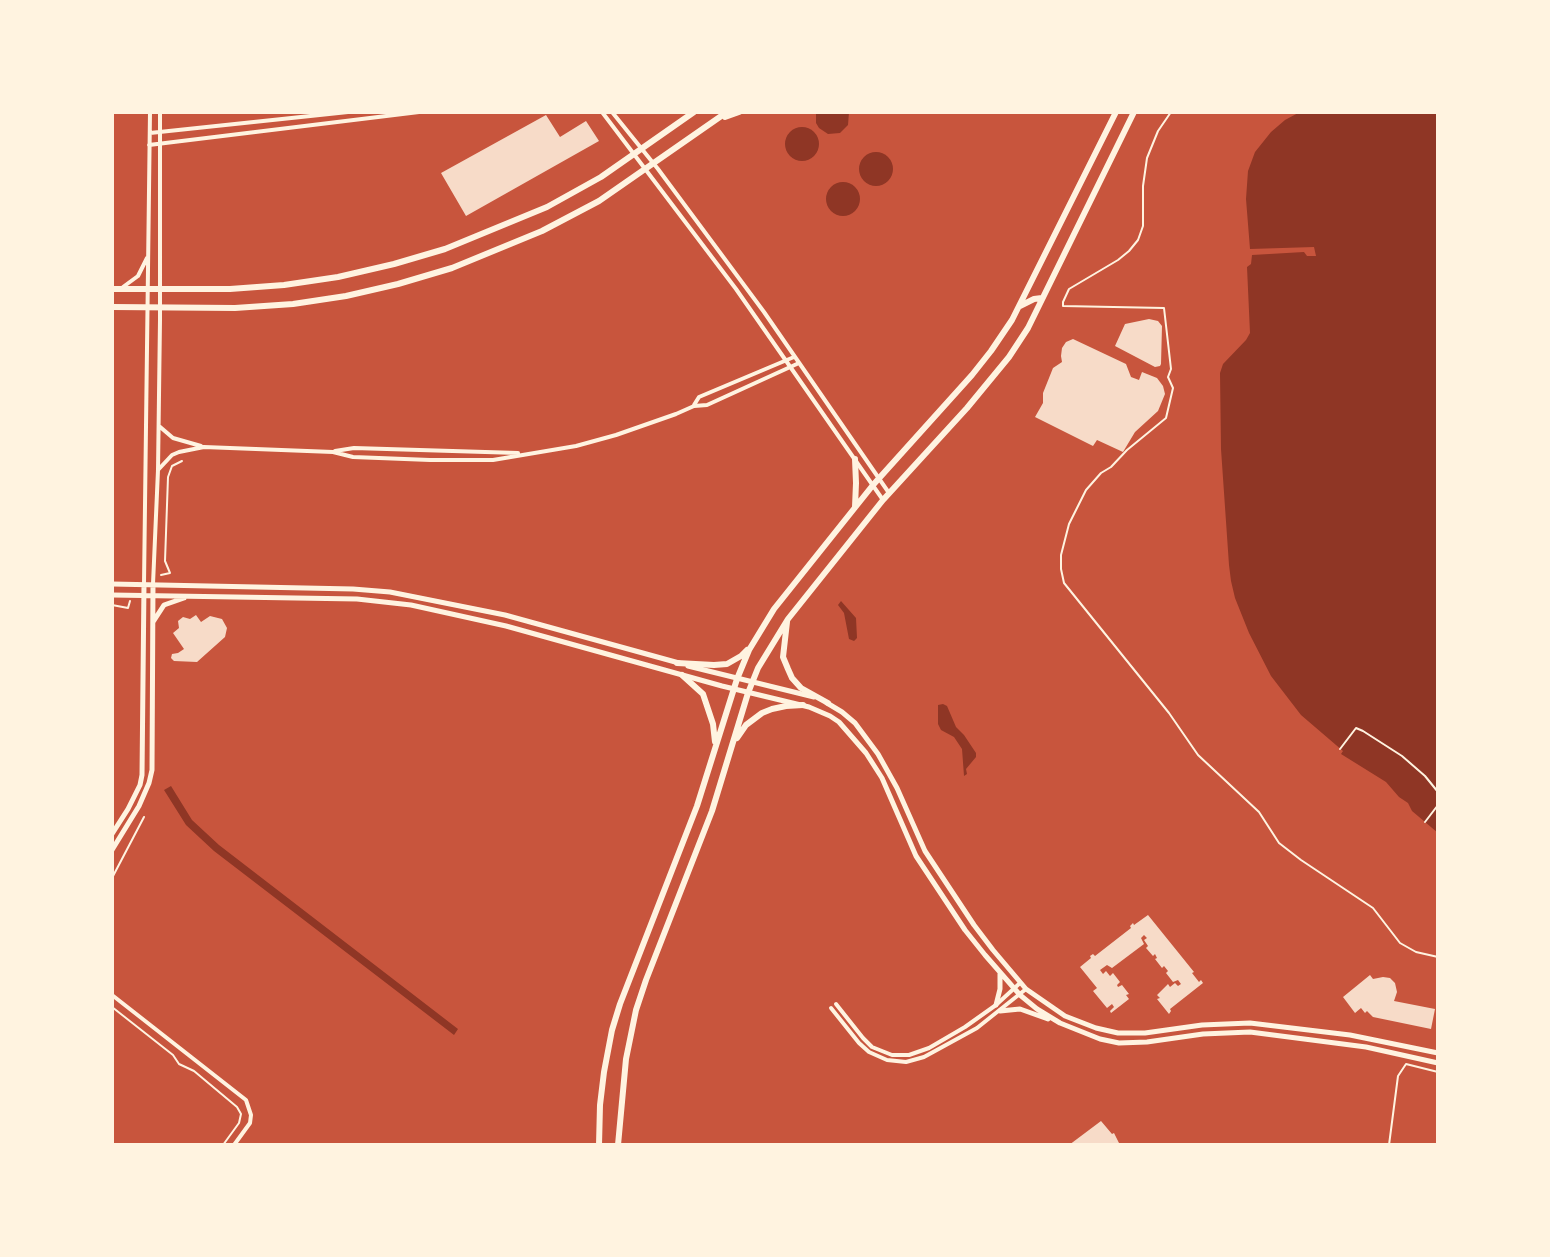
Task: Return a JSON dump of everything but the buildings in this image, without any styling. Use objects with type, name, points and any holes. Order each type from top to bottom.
[{"type":"main road","points":[[112,288],[230,289],[284,285],[338,277],[445,249],[547,207],[601,177],[694,112]]},
{"type":"main road","points":[[112,308],[235,308],[293,304],[346,296],[452,268],[528,238],[586,208],[727,112]]},
{"type":"main road","points":[[714,121],[739,112]]},
{"type":"main road","points":[[599,1145],[602,1089],[612,1030],[697,806],[733,689],[752,644],[774,609],[855,507],[991,351],[1020,306],[1116,112]]},
{"type":"main road","points":[[618,1145],[624,1070],[636,1010],[712,811],[752,683],[788,619],[883,500],[986,386],[1028,328],[1134,112]]},
{"type":"main road","points":[[1020,306],[1042,298]]},
{"type":"main road","points":[[855,459],[855,507]]},
{"type":"main road","points":[[112,584],[390,592],[507,616],[828,703]]},
{"type":"main road","points":[[112,834],[128,809],[142,775],[144,584]]},
{"type":"main road","points":[[112,850],[139,806],[152,770],[153,584]]},
{"type":"main road","points":[[112,595],[357,599],[411,605],[506,626],[819,710],[839,722],[866,753],[882,778],[921,864],[965,930],[1014,990],[1060,1023]]},
{"type":"main road","points":[[151,624],[164,605],[192,595]]},
{"type":"main road","points":[[788,619],[783,657],[792,678],[801,688],[855,723],[874,747],[890,773],[925,851],[974,925],[1020,983],[1048,1006],[1074,1020],[1118,1033],[1257,1023],[1368,1038],[1438,1053]]},
{"type":"main road","points":[[677,663],[727,664],[741,656],[752,644]]},
{"type":"main road","points":[[682,675],[703,694],[713,724],[715,746]]},
{"type":"main road","points":[[733,744],[746,725],[762,713],[803,705]]},
{"type":"main road","points":[[996,1005],[1000,974]]},
{"type":"main road","points":[[1000,1011],[1020,1009],[1119,1043],[1250,1032],[1366,1047],[1438,1063]]},
{"type":"street","points":[[144,584],[150,112]]},
{"type":"street","points":[[153,584],[161,309],[160,112]]},
{"type":"street","points":[[150,133],[348,112]]},
{"type":"street","points":[[149,145],[419,112]]},
{"type":"street","points":[[602,112],[729,279],[883,500]]},
{"type":"street","points":[[612,112],[764,312],[889,493]]},
{"type":"street","points":[[121,288],[138,276],[148,256]]},
{"type":"street","points":[[112,288],[160,288]]},
{"type":"street","points":[[112,308],[161,309]]},
{"type":"street","points":[[694,406],[699,397],[794,357]]},
{"type":"street","points":[[158,470],[172,455],[204,447],[333,452],[353,457],[493,460],[576,446],[616,435],[694,406],[707,405],[799,363]]},
{"type":"street","points":[[158,424],[173,438],[204,447]]},
{"type":"street","points":[[333,452],[354,448],[525,453]]},
{"type":"street","points":[[1020,983],[996,1005],[941,1042],[917,1053],[901,1056],[869,1044],[834,1006],[844,1024],[869,1052],[887,1060],[906,1062],[933,1053],[977,1028],[1026,989]]},
{"type":"street","points":[[112,995],[246,1100],[250,1123],[234,1145]]},
{"type":"path","points":[[1171,112],[1158,131],[1147,158],[1143,226],[1138,240],[1118,260],[1069,289],[1063,302],[1063,306],[1164,308],[1171,369],[1168,377],[1173,388],[1166,418],[1101,473],[1086,490],[1069,524],[1061,555],[1064,583],[1169,713],[1198,755],[1259,812],[1279,843],[1373,908],[1400,943],[1416,952],[1438,957]]},
{"type":"path","points":[[170,573],[165,561],[168,477],[172,466],[182,461]]},
{"type":"path","points":[[112,605],[128,608],[129,603]]},
{"type":"path","points":[[1340,749],[1356,728],[1363,731],[1402,756],[1438,792]]},
{"type":"path","points":[[1425,822],[1438,805]]},
{"type":"path","points":[[112,878],[144,817]]},
{"type":"path","points":[[112,1007],[173,1055],[179,1064],[194,1071],[237,1107],[241,1114],[239,1123],[223,1145]]},
{"type":"path","points":[[1389,1145],[1398,1076],[1406,1064],[1438,1072]]},
{"type":"shaded area","points":[[816,112],[849,112],[848,125],[840,133],[828,134],[816,123]]},
{"type":"shaded area","points":[[1300,112],[1438,112],[1438,833],[1412,811],[1386,782],[1341,754],[1343,751],[1301,715],[1271,676],[1249,633],[1231,581],[1221,449],[1220,373],[1223,364],[1250,333],[1247,267],[1251,264],[1252,255],[1304,252],[1307,256],[1316,256],[1314,247],[1250,249],[1246,199],[1248,171],[1255,152],[1271,132]]},
{"type":"shaded area","points":[[802,127],[814,132],[819,144],[814,156],[802,161],[790,156],[785,144],[790,132]]},
{"type":"shaded area","points":[[876,152],[888,157],[893,169],[888,181],[876,186],[864,181],[859,169],[864,157]]},
{"type":"shaded area","points":[[843,182],[855,187],[860,199],[855,211],[843,216],[831,211],[826,199],[831,187]]},
{"type":"shaded area","points":[[841,601],[856,618],[857,638],[854,641],[849,639],[844,613],[838,605]]},
{"type":"shaded area","points":[[943,704],[976,753],[964,776],[962,749],[954,737],[941,730],[938,724],[938,705]]},
{"type":"shaded area","points":[[171,786],[192,820],[219,845],[458,1029],[454,1035],[214,851],[186,825],[164,790]]}]
